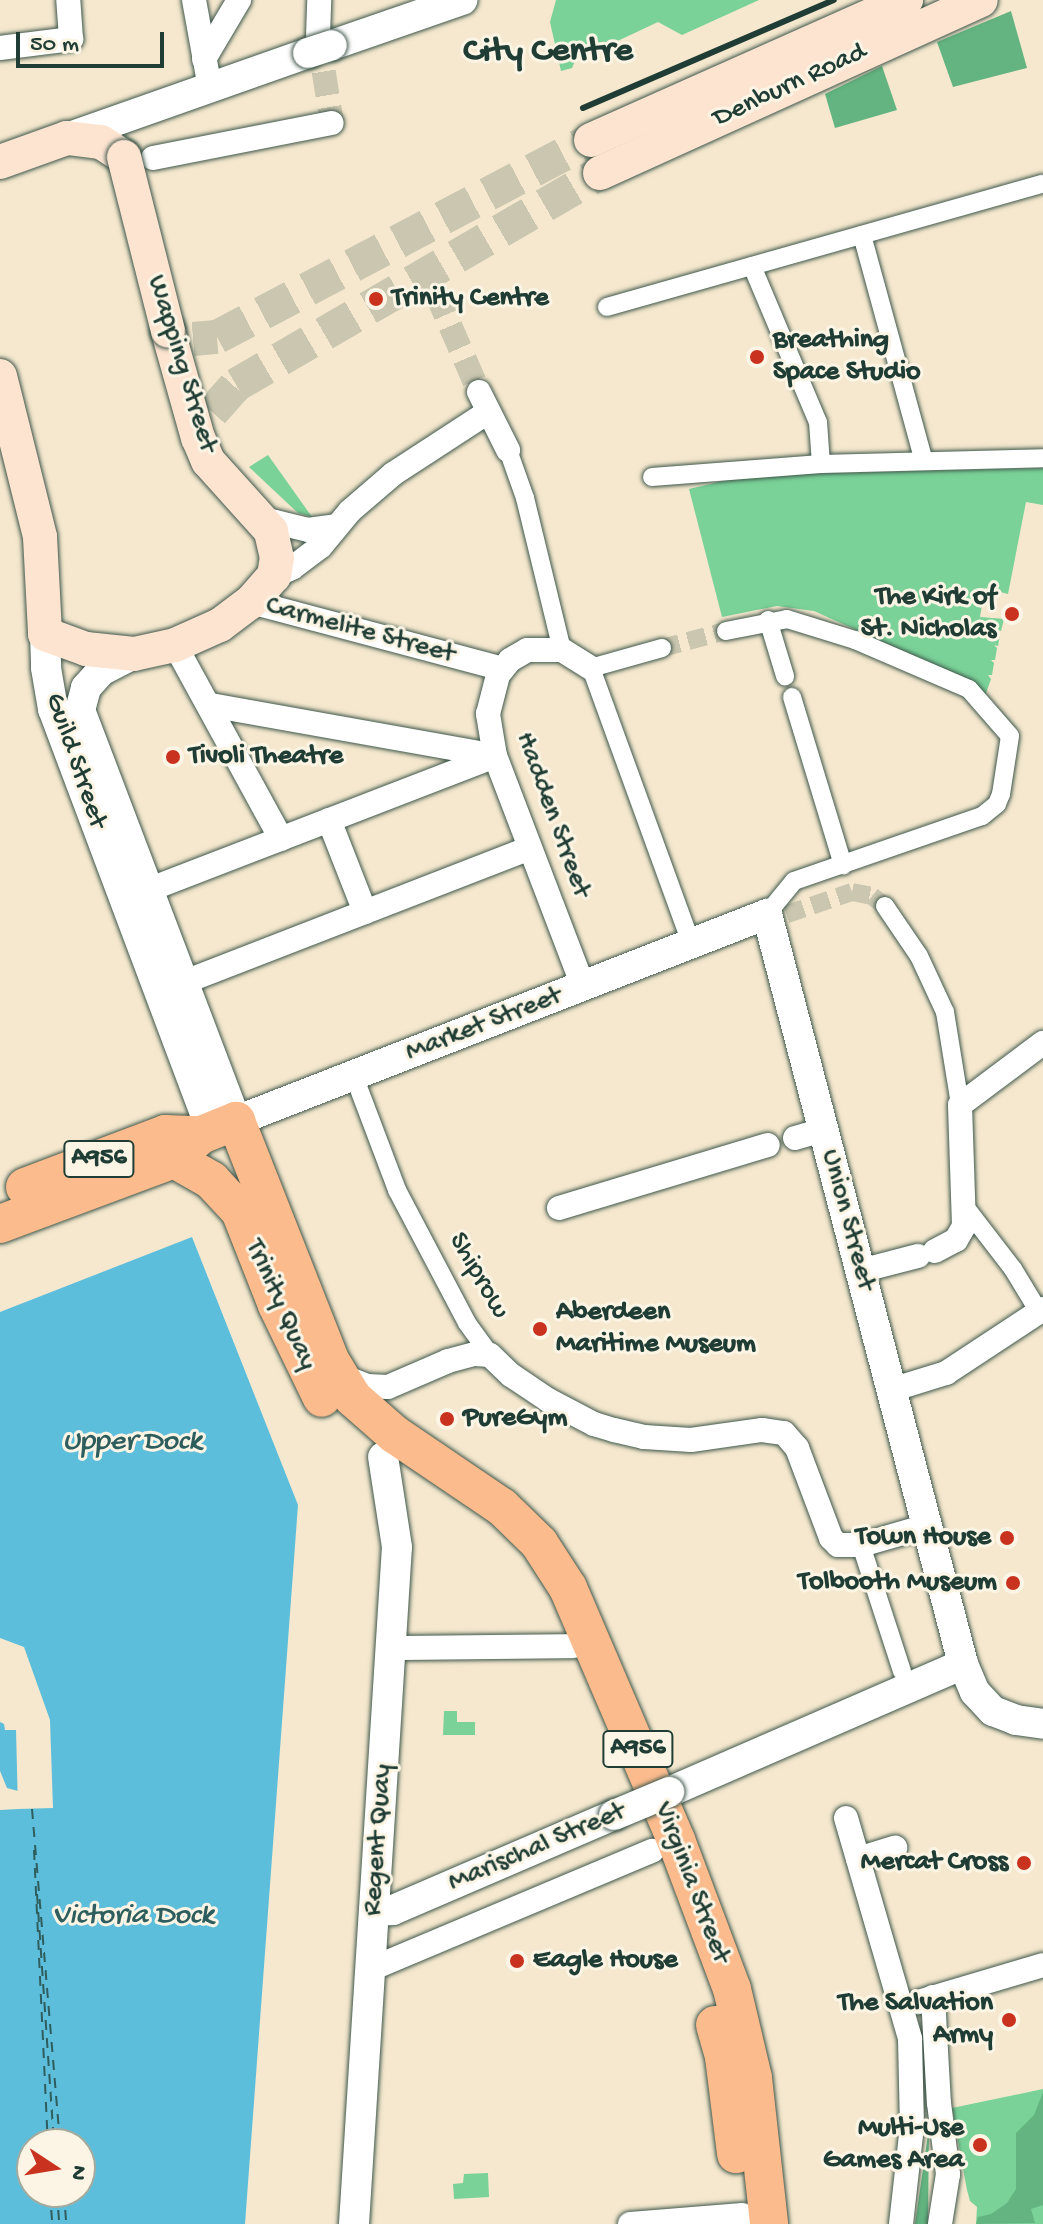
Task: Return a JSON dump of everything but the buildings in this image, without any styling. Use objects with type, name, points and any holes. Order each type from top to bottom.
[{"type":"main road","name":"Denburn Road","points":[[591,140],[906,0]]},
{"type":"main road","name":"Denburn Road","points":[[600,173],[981,0]]},
{"type":"main road","points":[[0,162],[67,138],[101,142],[138,157]]},
{"type":"main road","name":"Wapping Street","points":[[138,157],[180,335],[219,477],[263,519],[276,543],[274,576]]},
{"type":"main road","name":"Guild Street","points":[[3,391],[40,537],[45,634]]},
{"type":"main road","points":[[251,602],[274,576]]},
{"type":"main road","name":"Carmelite Street","points":[[45,634],[86,649],[134,654],[175,645],[220,625],[251,602]]},
{"type":"main road","name":"Market Street","points":[[0,1197],[165,1134],[206,1137]]},
{"type":"main road","name":"Market Street","points":[[0,1224],[109,1184],[206,1137]]},
{"type":"main road","name":"Trinity Quay","points":[[206,1137],[337,1374]]},
{"type":"main road","name":"Trinity Quay","points":[[206,1137],[211,1180],[240,1211],[292,1339],[325,1404],[344,1428],[383,1457]]},
{"type":"main road","name":"Virginia Street","points":[[337,1374],[367,1414],[488,1495],[517,1521],[539,1543],[568,1588],[676,1840],[732,1989],[753,2078],[752,2221]]},
{"type":"main road","name":"Virginia Street","points":[[383,1457],[473,1513],[531,1571],[556,1609],[573,1646],[710,2005],[724,2057],[752,2221]]},
{"type":"street","points":[[0,48],[71,39],[68,0]]},
{"type":"street","points":[[194,0],[207,73]]},
{"type":"street","points":[[207,73],[239,0]]},
{"type":"street","points":[[319,0],[319,45]]},
{"type":"street","points":[[332,123],[187,141],[138,157],[139,124],[207,73],[319,45],[462,0]]},
{"type":"street","points":[[67,138],[170,102]]},
{"type":"street","points":[[607,307],[1043,184]]},
{"type":"street","points":[[862,235],[924,461]]},
{"type":"street","points":[[752,266],[818,422],[821,464]]},
{"type":"street","points":[[274,576],[292,568],[321,546],[336,526],[393,474],[484,402],[508,450],[525,498],[562,650]]},
{"type":"street","points":[[652,477],[821,464],[1043,458]]},
{"type":"street","points":[[263,519],[308,530],[336,526]]},
{"type":"street","name":"Carmelite Street","points":[[251,602],[502,669]]},
{"type":"street","points":[[726,631],[768,620],[799,621],[855,640],[969,689],[1007,730],[1011,742],[1001,794],[997,804],[982,816],[794,881],[767,914]]},
{"type":"street","points":[[768,620],[785,676]]},
{"type":"street","name":"Guild Street","points":[[45,634],[53,709],[171,987]]},
{"type":"street","points":[[175,645],[281,839]]},
{"type":"street","points":[[591,668],[662,648]]},
{"type":"street","points":[[502,669],[527,650],[562,650],[591,668],[688,935]]},
{"type":"street","name":"Carmelite Street","points":[[81,699],[102,670],[134,654]]},
{"type":"street","name":"Hadden Street","points":[[502,669],[493,685],[488,714],[495,756],[583,986]]},
{"type":"street","points":[[792,697],[843,865]]},
{"type":"street","name":"Guild Street","points":[[81,699],[80,710],[89,739],[148,890],[206,1137]]},
{"type":"street","points":[[210,705],[495,756]]},
{"type":"street","points":[[148,890],[495,756]]},
{"type":"street","points":[[329,820],[365,912]]},
{"type":"street","points":[[171,987],[530,848]]},
{"type":"street","points":[[860,1271],[949,1246],[961,1233],[966,1208],[960,1105],[947,1020],[919,956],[885,906]]},
{"type":"street","name":"Market Street","points":[[206,1137],[767,914]]},
{"type":"street","name":"Union Street","points":[[767,914],[809,1134],[860,1271],[963,1664],[975,1692],[989,1709],[1005,1718],[1043,1724]]},
{"type":"street","points":[[960,1105],[1043,1043]]},
{"type":"street","name":"Shiprow","points":[[354,1076],[397,1190],[467,1323],[490,1355],[511,1375],[548,1400],[594,1424],[644,1437],[691,1440],[778,1430],[793,1441],[834,1542],[843,1546],[861,1545]]},
{"type":"street","points":[[559,1208],[768,1145]]},
{"type":"street","points":[[891,1390],[946,1373],[1041,1310],[966,1208]]},
{"type":"street","points":[[337,1374],[353,1382],[388,1387],[448,1361],[475,1354],[490,1355]]},
{"type":"street","name":"Regent Quay","points":[[354,2224],[397,1547],[383,1457]]},
{"type":"street","points":[[902,1671],[861,1545],[927,1526]]},
{"type":"street","points":[[391,1648],[573,1646]]},
{"type":"street","name":"Marischal Street","points":[[374,1911],[393,1910],[963,1664]]},
{"type":"street","points":[[846,1818],[910,2039],[912,2090],[901,2224]]},
{"type":"street","points":[[858,1859],[895,1848]]},
{"type":"street","points":[[371,1969],[652,1851]]},
{"type":"street","points":[[900,2007],[1043,1965]]},
{"type":"street","points":[[933,1997],[939,2103],[948,2174],[940,2224]]},
{"type":"street","points":[[630,2224],[752,2221]]},
{"type":"green space","points":[[556,0],[759,0],[682,35],[658,22],[575,61],[572,68],[561,71],[550,22]]},
{"type":"green space","points":[[1011,11],[1027,68],[953,87],[937,42]]},
{"type":"green space","points":[[882,66],[897,110],[835,128],[825,94]]},
{"type":"green space","points":[[268,455],[312,517],[298,513],[249,467]]},
{"type":"green space","points":[[1043,468],[1043,505],[1026,502],[1008,594],[985,588],[980,617],[1004,619],[1001,631],[997,630],[1000,634],[998,646],[994,645],[997,648],[995,660],[991,660],[994,663],[992,675],[988,675],[991,679],[985,696],[967,680],[814,611],[777,606],[722,617],[689,489],[748,475]]},
{"type":"green space","points":[[444,1711],[457,1711],[457,1722],[475,1722],[475,1735],[443,1735]]},
{"type":"green space","points":[[1043,2089],[1043,2224],[976,2224],[977,2207],[970,2201],[967,2190],[952,2108]]},
{"type":"green space","points":[[1043,2092],[1043,2205],[1031,2209],[1035,2223],[976,2224],[978,2217],[991,2214],[1007,2203],[1016,2189],[1016,2133],[1034,2115]]},
{"type":"green space","points":[[929,2128],[928,2224],[915,2224]]},
{"type":"green space","points":[[488,2173],[489,2197],[454,2199],[453,2184],[463,2183],[464,2174]]},
{"type":"water","name":"Victoria Dock","points":[[192,1237],[298,1505],[245,2224],[0,2224],[0,1810],[18,1809],[18,1791],[7,1788],[0,1771],[0,1312]]},
{"type":"pier","points":[[0,1638],[24,1647],[50,1720],[53,1808],[18,1809],[16,1730],[5,1730],[0,1722]]},
{"type":"ferry route","points":[[32,1809],[59,2128]]},
{"type":"ferry route","points":[[34,1850],[47,2128]]},
{"type":"ferry route","points":[[37,1894],[53,2128]]},
{"type":"ferry route","points":[[51,2208],[52,2224]]},
{"type":"ferry route","points":[[58,2208],[59,2224]]},
{"type":"ferry route","points":[[65,2208],[66,2224]]},
{"type":"tunnel","points":[[318,36],[332,123]]},
{"type":"tunnel","points":[[193,339],[217,337],[591,140]]},
{"type":"tunnel","points":[[212,412],[236,385],[600,173]]},
{"type":"tunnel","points":[[436,293],[479,392]]},
{"type":"tunnel","points":[[662,648],[726,631]]},
{"type":"tunnel","points":[[761,923],[852,892],[872,896],[885,906]]},
{"type":"railway","points":[[583,108],[834,0]]},
{"type":"place","name":"Trinity Centre","points":[[376,299]]},
{"type":"place","name":"Breathing Space Studio","points":[[757,357]]},
{"type":"place","name":"The Kirk of St. Nicholas","points":[[1012,614]]},
{"type":"place","name":"Tivoli Theatre","points":[[173,757]]},
{"type":"place","name":"Aberdeen Maritime Museum","points":[[540,1329]]},
{"type":"place","name":"PureGym","points":[[447,1419]]},
{"type":"place","name":"Town House","points":[[1007,1538]]},
{"type":"place","name":"Tolbooth Museum","points":[[1013,1583]]},
{"type":"place","name":"Mercat Cross","points":[[1024,1863]]},
{"type":"place","name":"Eagle House","points":[[517,1961]]},
{"type":"place","name":"The Salvation Army","points":[[1009,2020]]},
{"type":"place","name":"Multi-Use Games Area","points":[[980,2145]]},
{"type":"district","name":"City Centre","points":[[548,53]]},
{"type":"water label","name":"Upper Dock","points":[[132,1443]]}]
